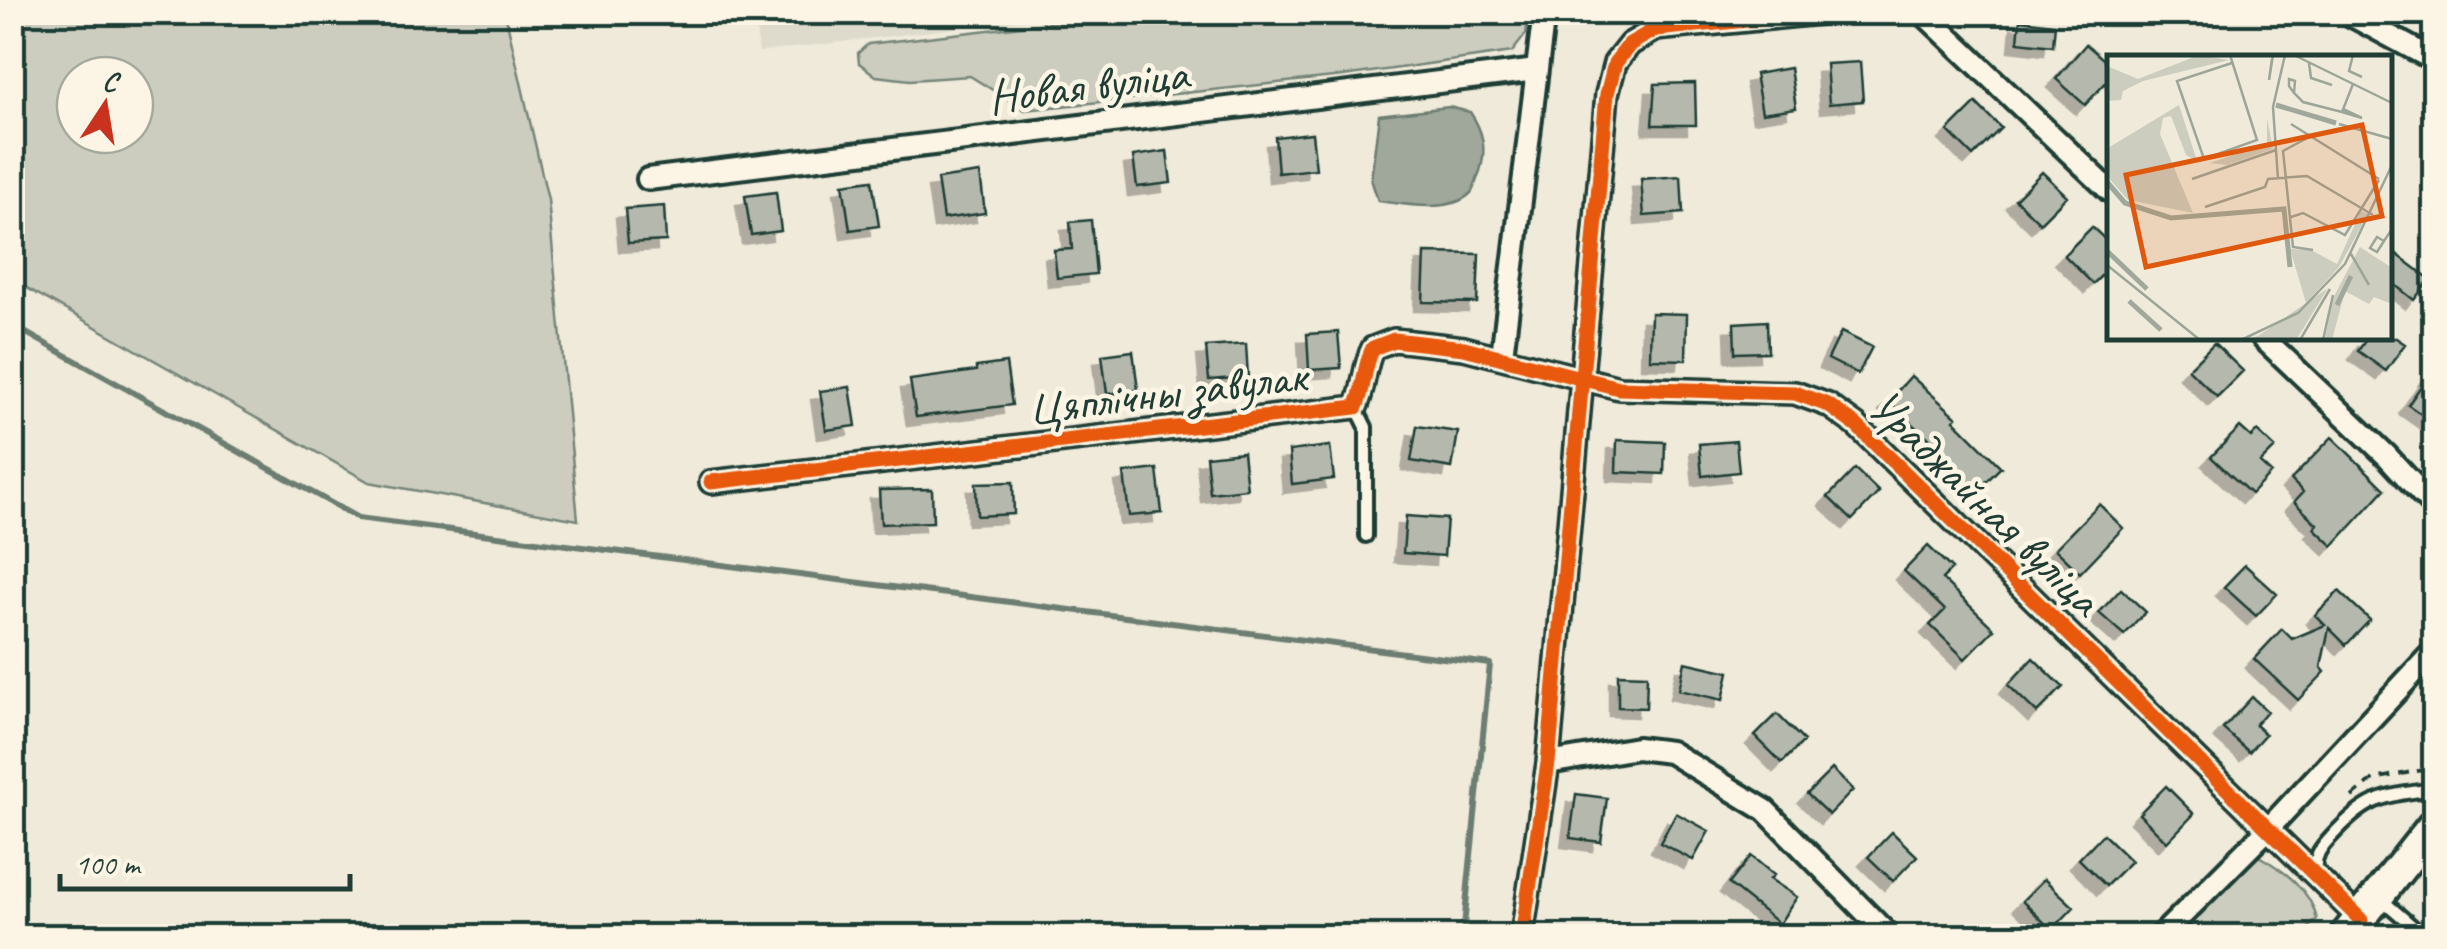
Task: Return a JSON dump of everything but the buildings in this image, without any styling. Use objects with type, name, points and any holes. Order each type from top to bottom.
[{"type":"main road","points":[[2362,918],[2434,825]]},
{"type":"street","points":[[1502,356],[1544,12]]},
{"type":"street","points":[[1522,936],[1548,763],[1607,94],[1614,64],[1630,44],[1656,28],[1830,12]]},
{"type":"street","points":[[1922,12],[2107,188]]},
{"type":"street","points":[[2346,12],[2434,60]]},
{"type":"street","name":"Новая вуліца","points":[[648,179],[1537,70]]},
{"type":"street","name":"Цяплічны завулак","points":[[711,482],[1356,407],[1373,348],[1394,340],[1464,348],[1582,378]]},
{"type":"street","points":[[2265,340],[2388,456],[2434,507]]},
{"type":"street","name":"Ураджайная вуліца","points":[[1582,378],[1618,388],[1795,393],[1828,405],[1857,426],[2362,918]]},
{"type":"street","points":[[2161,936],[2268,829],[2434,651]]},
{"type":"street","points":[[1548,763],[1637,748],[1670,752],[1765,810],[1889,936]]},
{"type":"lane","points":[[1356,407],[1366,427],[1366,536]]},
{"type":"lane","points":[[2318,877],[2315,860],[2322,846],[2364,804],[2434,789]]},
{"type":"lane","points":[[2362,918],[2424,936]]},
{"type":"shaded area","points":[[13,12],[505,13],[548,200],[578,520],[369,482],[13,280]]},
{"type":"shaded area","points":[[754,12],[1077,13],[759,52]]},
{"type":"shaded area","points":[[1142,12],[1529,13],[1526,34],[1512,52],[1343,76],[1025,110],[970,76],[910,80],[876,76],[859,63],[858,53],[868,44]]},
{"type":"shaded area","points":[[1449,107],[1470,112],[1481,133],[1482,163],[1471,193],[1439,206],[1378,201],[1371,179],[1379,115]]},
{"type":"shaded area","points":[[2257,855],[2286,874],[2314,908],[2317,919],[2301,936],[2177,936]]},
{"type":"waterway","points":[[12,325],[358,518],[1490,664],[1463,936]]},
{"type":"cycle path","points":[[1522,936],[1548,763],[1607,94],[1615,63],[1630,44],[1656,29],[1830,12]]},
{"type":"cycle path","points":[[711,482],[1356,407],[1373,348],[1394,340],[1464,348],[1619,388],[1795,393],[1828,405],[1857,426],[2361,920]]}]
